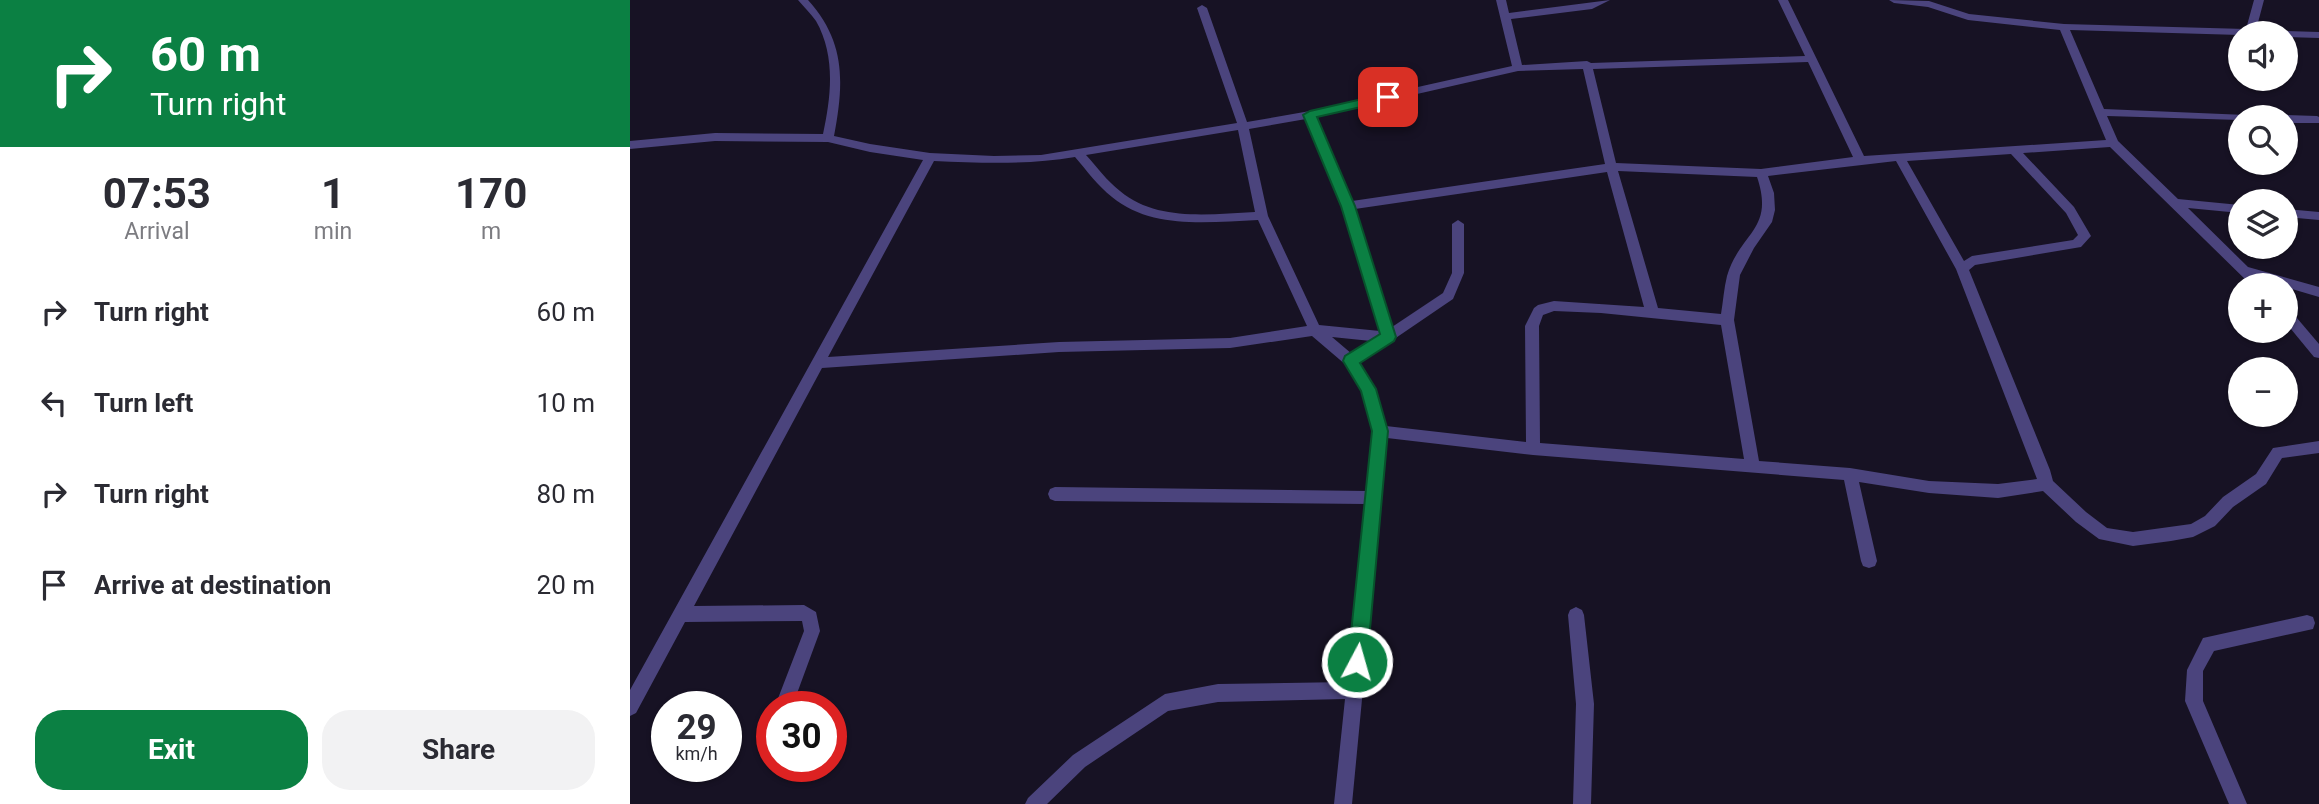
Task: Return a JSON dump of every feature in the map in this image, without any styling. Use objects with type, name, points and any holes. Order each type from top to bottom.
[{"type":"street","points":[[803,0],[823,25],[835,62],[836,101],[828,138]]},
{"type":"street","points":[[1501,0],[1518,68]]},
{"type":"street","points":[[1507,16],[1592,6],[1605,0]]},
{"type":"street","points":[[1783,0],[1860,160]]},
{"type":"street","points":[[1894,0],[1929,4],[1968,17],[2064,27],[2228,32]]},
{"type":"street","points":[[2253,21],[2259,0]]},
{"type":"street","points":[[1202,8],[1243,127],[1262,215],[1315,330],[1350,361],[1368,389],[1380,431],[1343,804]]},
{"type":"street","points":[[2064,27],[2113,143],[2246,271],[2319,292]]},
{"type":"street","points":[[2298,34],[2319,35]]},
{"type":"street","points":[[630,145],[715,138],[828,138],[870,148],[930,157],[1041,159],[1310,115],[1518,68],[1810,59]]},
{"type":"street","points":[[1587,64],[1611,167],[1653,314]]},
{"type":"street","points":[[2101,112],[2228,117]]},
{"type":"street","points":[[1310,115],[1348,206],[1388,337]]},
{"type":"street","points":[[2298,119],[2317,120]]},
{"type":"street","points":[[1348,206],[1611,167],[1761,173],[1860,160],[2113,143]]},
{"type":"street","points":[[1962,269],[1972,261],[2077,244],[2085,236],[2070,210],[2013,149]]},
{"type":"street","points":[[1077,152],[1119,197],[1141,209],[1174,217],[1262,215]]},
{"type":"street","points":[[630,707],[930,157]]},
{"type":"street","points":[[1899,157],[1962,269],[2043,470],[2046,484],[2081,517],[2104,534],[2133,539],[2193,530],[2210,521],[2228,502],[2261,479],[2278,452],[2319,447]]},
{"type":"street","points":[[1753,468],[1727,320],[1734,275],[1749,246],[1766,222],[1769,210],[1768,193],[1761,173]]},
{"type":"street","points":[[2174,203],[2228,208]]},
{"type":"street","points":[[2298,214],[2319,216]]},
{"type":"street","points":[[1350,361],[1448,296],[1458,273],[1458,224]]},
{"type":"street","points":[[1533,449],[1532,326],[1535,314],[1544,307],[1571,306],[1727,320]]},
{"type":"street","points":[[2298,329],[2319,353]]},
{"type":"street","points":[[819,363],[1034,349],[1230,343],[1315,330],[1388,337]]},
{"type":"street","points":[[1380,431],[1533,449],[1850,474],[1929,487],[1984,491],[2030,488],[2046,484]]},
{"type":"street","points":[[1850,474],[1869,561]]},
{"type":"street","points":[[1055,494],[1374,498]]},
{"type":"street","points":[[682,614],[804,613],[810,617],[812,631],[790,691]]},
{"type":"street","points":[[1576,615],[1585,704],[1582,804]]},
{"type":"street","points":[[2238,804],[2193,701],[2194,670],[2209,643],[2307,623]]},
{"type":"street","points":[[1034,804],[1079,761],[1165,703],[1218,694],[1355,690]]},
{"type":"route","points":[[1357,662],[1380,431],[1368,389],[1350,361],[1388,337],[1348,206],[1310,115],[1388,97]]}]
